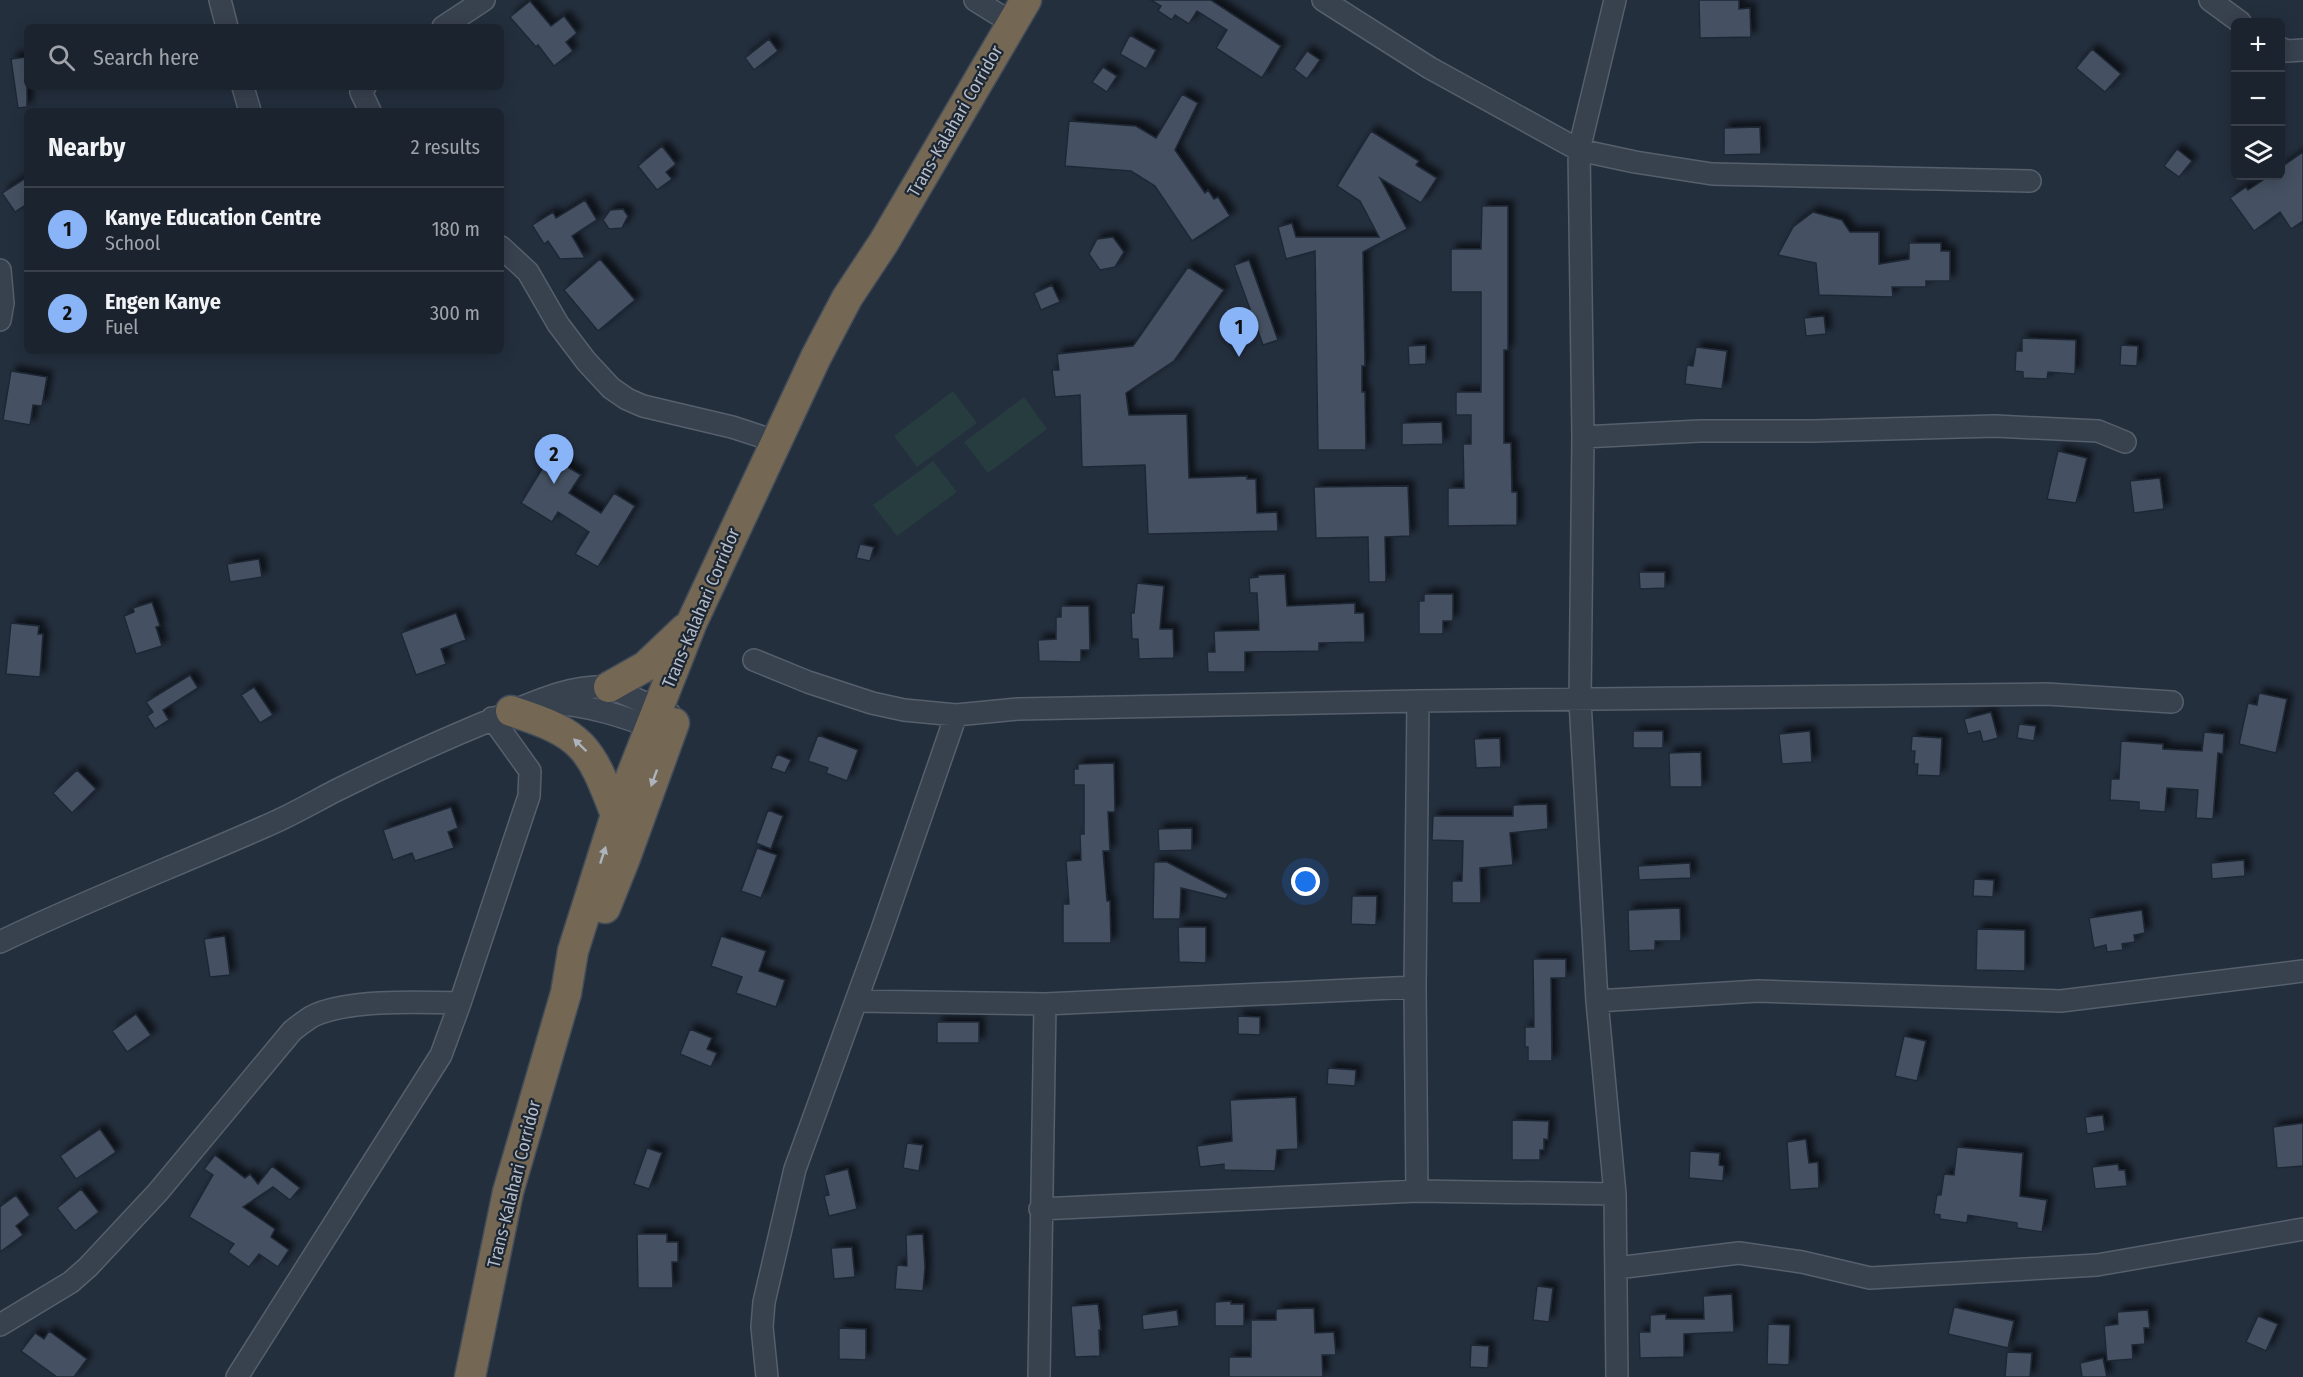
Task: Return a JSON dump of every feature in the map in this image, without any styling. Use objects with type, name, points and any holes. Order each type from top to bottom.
[{"type":"highway","name":"Trans-Kalahari Corridor","points":[[567,993],[582,964],[625,858],[692,622],[775,441],[848,298],[884,242],[1019,11]]},
{"type":"highway","name":"Trans-Kalahari Corridor","points":[[470,1377],[508,1192],[567,993],[573,951],[616,815],[664,722],[865,297],[884,242]]},
{"type":"highway","points":[[609,687],[646,666],[692,622]]},
{"type":"highway","points":[[512,711],[562,730],[584,747],[599,771],[616,815]]},
{"type":"street","points":[[220,0],[226,24]]},
{"type":"street","points":[[447,24],[483,0]]},
{"type":"street","points":[[975,0],[1019,11]]},
{"type":"street","points":[[1323,0],[1430,68],[1579,150],[1635,162],[1712,174],[2030,181]]},
{"type":"street","points":[[1615,0],[1579,150],[1583,436],[1580,701],[1598,1000],[1615,1194],[1617,1377]]},
{"type":"street","points":[[2210,0],[2235,18]]},
{"type":"street","points":[[2285,50],[2303,50]]},
{"type":"street","points":[[244,90],[249,108]]},
{"type":"street","points":[[363,90],[361,92],[369,108]]},
{"type":"street","points":[[504,250],[528,272],[558,324],[586,361],[611,388],[643,406],[732,427],[775,441]]},
{"type":"street","points":[[0,270],[3,303],[0,320]]},
{"type":"street","points":[[1583,436],[1700,431],[1813,431],[1995,426],[2098,431],[2125,442]]},
{"type":"street","points":[[754,660],[808,682],[872,703],[904,710],[956,715],[1018,710],[1418,701],[1580,701],[2047,694],[2172,702]]},
{"type":"street","points":[[0,942],[269,825],[337,790],[512,711],[584,687],[609,687],[664,722]]},
{"type":"street","points":[[1417,1191],[1415,987],[1418,701]]},
{"type":"street","points":[[512,711],[568,704],[664,722]]},
{"type":"street","points":[[237,1377],[441,1054],[529,796],[530,771],[512,711]]},
{"type":"street","points":[[767,1377],[762,1327],[764,1302],[795,1169],[956,715]]},
{"type":"street","points":[[1598,1000],[1758,991],[2061,1001],[2303,971]]},
{"type":"street","points":[[856,1001],[1044,1004],[1415,987]]},
{"type":"street","points":[[0,1325],[71,1282],[88,1267],[158,1192],[292,1031],[313,1016],[351,1005],[416,1002],[460,1003]]},
{"type":"street","points":[[1039,1377],[1044,1004]]},
{"type":"street","points":[[1040,1209],[1417,1191],[1615,1194]]},
{"type":"street","points":[[1617,1268],[1739,1253],[1802,1262],[1870,1278],[2097,1265],[2303,1228]]},
{"type":"green space","points":[[953,391],[977,423],[917,467],[894,436]]},
{"type":"green space","points":[[1024,397],[1047,429],[988,473],[964,442]]},
{"type":"green space","points":[[933,461],[957,492],[897,536],[873,505]]},
{"type":"building","points":[[1151,0],[1211,0],[1281,46],[1262,78],[1216,48],[1227,30],[1197,11],[1189,24],[1175,15],[1172,20],[1158,11],[1161,6]]},
{"type":"building","points":[[1699,0],[1739,0],[1739,9],[1750,8],[1751,37],[1700,38]]},
{"type":"building","points":[[530,1],[551,26],[564,16],[577,33],[566,42],[573,51],[554,66],[538,45],[536,47],[510,17]]},
{"type":"building","points":[[1130,35],[1156,50],[1146,69],[1120,54]]},
{"type":"building","points":[[769,39],[778,51],[754,70],[745,58]]},
{"type":"building","points":[[2092,49],[2121,74],[2105,92],[2076,68]]},
{"type":"building","points":[[1307,51],[1320,60],[1307,79],[1294,69]]},
{"type":"building","points":[[24,57],[24,90],[27,90],[27,107],[18,108],[11,59]]},
{"type":"building","points":[[1103,67],[1117,76],[1107,92],[1092,82]]},
{"type":"building","points":[[1182,94],[1198,103],[1175,150],[1205,193],[1208,190],[1214,199],[1218,197],[1230,216],[1192,241],[1155,186],[1131,171],[1065,166],[1069,121],[1136,126],[1156,138]]},
{"type":"building","points":[[1760,127],[1761,154],[1724,155],[1724,128]]},
{"type":"building","points":[[1371,131],[1419,161],[1416,165],[1437,178],[1421,203],[1380,178],[1407,229],[1363,252],[1365,366],[1362,366],[1362,392],[1365,392],[1366,450],[1318,450],[1315,251],[1286,259],[1278,227],[1292,223],[1296,237],[1379,237],[1360,201],[1337,186]]},
{"type":"building","points":[[662,146],[676,164],[666,172],[672,179],[657,190],[638,166]]},
{"type":"building","points":[[2177,149],[2192,161],[2179,177],[2164,166]]},
{"type":"building","points":[[2303,152],[2303,221],[2291,229],[2280,212],[2254,231],[2230,198],[2246,187],[2248,190],[2263,180],[2285,180],[2285,165]]},
{"type":"building","points":[[24,179],[24,206],[15,212],[2,193]]},
{"type":"building","points":[[585,200],[597,220],[572,236],[585,258],[560,259],[548,241],[544,244],[532,225],[553,212],[556,218]]},
{"type":"building","points":[[1482,206],[1508,206],[1508,350],[1504,350],[1504,443],[1511,443],[1512,492],[1517,492],[1517,525],[1448,526],[1448,488],[1464,488],[1463,444],[1471,444],[1471,415],[1456,415],[1456,392],[1481,392],[1481,292],[1451,292],[1451,249],[1481,249]]},
{"type":"building","points":[[623,209],[628,216],[622,228],[609,229],[603,220],[610,210]]},
{"type":"building","points":[[1813,212],[1842,220],[1850,232],[1879,232],[1879,264],[1909,259],[1909,243],[1941,243],[1941,251],[1950,251],[1950,281],[1926,281],[1926,287],[1892,287],[1893,297],[1819,295],[1816,263],[1778,255],[1793,227]]},
{"type":"building","points":[[1113,237],[1124,252],[1115,267],[1100,270],[1089,254],[1097,239]]},
{"type":"building","points":[[600,259],[635,300],[598,331],[564,290]]},
{"type":"building","points":[[1249,260],[1278,340],[1263,345],[1234,265]]},
{"type":"building","points":[[1188,267],[1224,290],[1174,361],[1126,393],[1129,415],[1187,414],[1189,478],[1247,476],[1247,479],[1256,479],[1257,513],[1277,512],[1278,531],[1148,534],[1145,465],[1082,467],[1080,395],[1055,397],[1052,370],[1059,370],[1057,354],[1133,346]]},
{"type":"building","points":[[1052,285],[1060,302],[1041,310],[1034,293]]},
{"type":"building","points":[[1824,316],[1826,334],[1806,336],[1804,318]]},
{"type":"building","points":[[2022,338],[2076,340],[2075,374],[2048,372],[2047,379],[2023,378],[2023,372],[2015,371],[2016,351],[2022,351]]},
{"type":"building","points":[[1426,345],[1426,364],[1409,365],[1408,346]]},
{"type":"building","points":[[2121,345],[2138,346],[2137,366],[2120,365]]},
{"type":"building","points":[[1696,347],[1727,351],[1722,389],[1685,384],[1687,365],[1693,366]]},
{"type":"building","points":[[11,371],[47,377],[42,406],[33,405],[30,425],[3,420]]},
{"type":"building","points":[[1442,422],[1443,444],[1402,445],[1402,423]]},
{"type":"building","points":[[2058,451],[2087,458],[2076,503],[2047,499]]},
{"type":"building","points":[[550,456],[581,475],[569,493],[601,513],[614,493],[635,506],[598,567],[575,554],[589,532],[558,512],[552,522],[521,503]]},
{"type":"building","points":[[2160,478],[2164,509],[2134,513],[2130,481]]},
{"type":"building","points":[[1408,486],[1410,536],[1385,537],[1386,582],[1369,582],[1368,537],[1316,538],[1314,487]]},
{"type":"building","points":[[860,544],[874,547],[870,561],[856,558]]},
{"type":"building","points":[[259,559],[262,577],[230,582],[227,564]]},
{"type":"building","points":[[1639,572],[1665,572],[1665,588],[1640,589]]},
{"type":"building","points":[[1285,574],[1287,606],[1355,603],[1355,613],[1364,613],[1365,642],[1319,643],[1319,651],[1245,652],[1245,672],[1208,672],[1207,652],[1215,652],[1214,631],[1259,630],[1257,593],[1250,593],[1249,578],[1258,577],[1258,575]]},
{"type":"building","points":[[1137,583],[1164,586],[1160,629],[1173,629],[1174,658],[1139,659],[1138,639],[1132,639],[1131,613],[1134,613]]},
{"type":"building","points":[[1424,594],[1453,594],[1453,621],[1443,621],[1443,634],[1419,634],[1419,601],[1424,601]]},
{"type":"building","points":[[152,602],[160,626],[156,627],[162,646],[136,654],[124,616],[134,612],[133,608]]},
{"type":"building","points":[[1061,606],[1089,606],[1090,650],[1081,650],[1081,662],[1039,661],[1038,640],[1056,639],[1056,617],[1061,617]]},
{"type":"building","points":[[456,613],[466,640],[441,649],[446,664],[416,675],[401,633]]},
{"type":"building","points":[[11,623],[39,626],[38,634],[43,634],[40,677],[6,674]]},
{"type":"building","points":[[190,675],[198,688],[163,710],[169,720],[155,729],[147,716],[153,712],[146,702]]},
{"type":"building","points":[[254,687],[273,715],[260,723],[241,695]]},
{"type":"building","points":[[2259,693],[2287,699],[2276,753],[2239,744],[2248,703],[2257,705]]},
{"type":"building","points":[[1991,712],[1998,738],[1983,742],[1980,731],[1968,734],[1964,719]]},
{"type":"building","points":[[2019,724],[2036,726],[2034,741],[2017,738]]},
{"type":"building","points":[[1633,731],[1663,731],[1663,748],[1633,748]]},
{"type":"building","points":[[1810,731],[1812,762],[1782,764],[1779,734]]},
{"type":"building","points":[[2204,732],[2224,734],[2223,754],[2218,753],[2213,819],[2196,818],[2198,790],[2167,788],[2165,812],[2139,810],[2139,802],[2110,800],[2111,779],[2119,779],[2121,741],[2163,744],[2163,749],[2202,751]]},
{"type":"building","points":[[818,735],[858,750],[847,781],[826,773],[828,768],[808,761]]},
{"type":"building","points":[[1912,736],[1942,738],[1940,776],[1917,775],[1918,764],[1914,764],[1915,751],[1911,751]]},
{"type":"building","points":[[1500,738],[1501,767],[1476,768],[1474,739]]},
{"type":"building","points":[[1701,752],[1702,787],[1670,787],[1669,753]]},
{"type":"building","points":[[777,754],[791,760],[785,773],[771,768]]},
{"type":"building","points":[[1114,763],[1115,812],[1108,812],[1110,851],[1103,851],[1107,901],[1110,901],[1111,943],[1063,943],[1063,904],[1069,904],[1066,861],[1081,860],[1080,834],[1084,834],[1084,785],[1074,785],[1074,769],[1078,769],[1078,764]]},
{"type":"building","points":[[77,770],[96,789],[72,813],[53,793]]},
{"type":"building","points":[[1547,804],[1548,829],[1510,833],[1513,865],[1480,868],[1481,903],[1452,903],[1452,881],[1462,881],[1463,841],[1432,840],[1433,816],[1513,816],[1513,805]]},
{"type":"building","points":[[451,807],[458,828],[448,832],[454,848],[415,861],[412,853],[393,860],[383,830]]},
{"type":"building","points":[[768,810],[783,816],[771,849],[756,843]]},
{"type":"building","points":[[1192,828],[1192,850],[1159,851],[1158,829]]},
{"type":"building","points":[[757,848],[777,855],[761,898],[741,891]]},
{"type":"building","points":[[2244,860],[2245,876],[2212,879],[2211,863]]},
{"type":"building","points":[[1154,862],[1167,862],[1228,894],[1226,899],[1181,888],[1180,919],[1153,919]]},
{"type":"building","points":[[1690,863],[1691,878],[1639,880],[1638,866]]},
{"type":"building","points":[[1974,879],[1994,880],[1993,897],[1973,896]]},
{"type":"building","points":[[1352,896],[1377,896],[1376,925],[1351,924]]},
{"type":"building","points":[[1680,908],[1681,941],[1655,941],[1655,950],[1629,951],[1628,910]]},
{"type":"building","points":[[2142,910],[2145,933],[2134,935],[2135,942],[2122,944],[2123,950],[2107,952],[2106,945],[2094,948],[2089,918]]},
{"type":"building","points":[[1178,927],[1206,927],[1206,963],[1179,962]]},
{"type":"building","points":[[1977,929],[2025,930],[2025,971],[1976,970]]},
{"type":"building","points":[[225,936],[230,975],[210,977],[204,939]]},
{"type":"building","points":[[721,936],[766,951],[759,971],[785,980],[776,1007],[736,993],[742,977],[711,966]]},
{"type":"building","points":[[1533,959],[1566,959],[1566,978],[1551,978],[1552,1061],[1528,1061],[1528,1047],[1525,1047],[1525,1027],[1534,1027]]},
{"type":"building","points":[[136,1014],[151,1035],[127,1052],[112,1031]]},
{"type":"building","points":[[1238,1016],[1260,1017],[1260,1035],[1238,1034]]},
{"type":"building","points":[[937,1022],[979,1022],[979,1043],[937,1043]]},
{"type":"building","points":[[690,1029],[712,1038],[707,1049],[717,1053],[711,1067],[680,1054]]},
{"type":"building","points":[[1904,1036],[1926,1041],[1917,1081],[1895,1076]]},
{"type":"building","points":[[1328,1068],[1356,1070],[1355,1086],[1327,1084]]},
{"type":"building","points":[[1296,1097],[1298,1149],[1277,1150],[1275,1171],[1224,1170],[1224,1164],[1200,1167],[1197,1146],[1232,1141],[1230,1100]]},
{"type":"building","points":[[2103,1115],[2105,1131],[2087,1134],[2085,1117]]},
{"type":"building","points":[[1512,1120],[1549,1121],[1548,1140],[1544,1139],[1544,1150],[1540,1150],[1540,1160],[1512,1160]]},
{"type":"building","points":[[2303,1123],[2303,1166],[2277,1168],[2273,1127]]},
{"type":"building","points":[[100,1129],[116,1152],[76,1179],[60,1156]]},
{"type":"building","points":[[1806,1139],[1809,1163],[1818,1162],[1819,1188],[1790,1190],[1787,1142]]},
{"type":"building","points":[[907,1143],[923,1145],[919,1171],[903,1168]]},
{"type":"building","points":[[1957,1147],[2023,1153],[2020,1196],[2047,1200],[2042,1232],[2017,1228],[2017,1223],[1968,1215],[1967,1223],[1940,1219],[1940,1215],[1934,1214],[1937,1195],[1941,1195],[1944,1174],[1954,1175]]},
{"type":"building","points":[[647,1148],[662,1153],[649,1189],[634,1184]]},
{"type":"building","points":[[1690,1151],[1720,1153],[1719,1165],[1724,1166],[1723,1181],[1689,1178]]},
{"type":"building","points":[[215,1155],[245,1178],[250,1174],[258,1184],[272,1166],[300,1188],[290,1200],[273,1187],[243,1207],[275,1229],[271,1237],[289,1250],[278,1267],[259,1254],[249,1267],[228,1252],[234,1244],[189,1217],[213,1175],[204,1169]]},
{"type":"building","points":[[2118,1164],[2119,1170],[2125,1170],[2127,1186],[2095,1189],[2092,1167]]},
{"type":"building","points":[[848,1169],[857,1209],[829,1216],[824,1196],[829,1195],[824,1175]]},
{"type":"building","points":[[81,1189],[99,1212],[75,1231],[57,1208]]},
{"type":"building","points":[[16,1195],[30,1215],[16,1226],[23,1235],[0,1252],[0,1205]]},
{"type":"building","points":[[637,1234],[667,1234],[667,1242],[678,1242],[678,1262],[672,1262],[673,1288],[638,1288]]},
{"type":"building","points":[[923,1234],[925,1267],[923,1291],[895,1289],[897,1265],[907,1266],[906,1235]]},
{"type":"building","points":[[852,1247],[855,1277],[834,1279],[831,1248]]},
{"type":"building","points":[[1537,1286],[1553,1288],[1549,1322],[1533,1320]]},
{"type":"building","points":[[1732,1294],[1734,1332],[1684,1334],[1684,1357],[1640,1358],[1639,1332],[1650,1332],[1650,1315],[1666,1314],[1666,1319],[1704,1319],[1703,1296]]},
{"type":"building","points":[[1231,1301],[1231,1304],[1244,1304],[1244,1326],[1215,1326],[1215,1302]]},
{"type":"building","points":[[1098,1304],[1101,1330],[1099,1330],[1100,1356],[1075,1357],[1071,1306]]},
{"type":"building","points":[[1954,1307],[2014,1321],[2008,1348],[1948,1334]]},
{"type":"building","points":[[1314,1308],[1315,1333],[1334,1332],[1336,1355],[1322,1355],[1323,1377],[1229,1377],[1229,1357],[1251,1357],[1251,1320],[1276,1320],[1276,1309]]},
{"type":"building","points":[[1177,1310],[1179,1326],[1143,1330],[1142,1315]]},
{"type":"building","points":[[2148,1310],[2150,1328],[2144,1328],[2145,1344],[2132,1345],[2133,1359],[2107,1361],[2104,1326],[2118,1324],[2117,1312]]},
{"type":"building","points":[[2258,1316],[2278,1324],[2266,1351],[2246,1342]]},
{"type":"building","points":[[1768,1324],[1790,1325],[1789,1365],[1767,1364]]},
{"type":"building","points":[[839,1328],[866,1329],[866,1360],[839,1359]]},
{"type":"building","points":[[49,1331],[87,1359],[74,1377],[57,1377],[21,1351],[35,1333],[44,1339]]},
{"type":"building","points":[[1471,1345],[1489,1346],[1488,1368],[1470,1367]]},
{"type":"building","points":[[2007,1352],[2032,1353],[2030,1377],[2005,1377]]},
{"type":"building","points":[[2103,1358],[2107,1377],[2082,1377],[2080,1363]]},
{"type":"place","name":"Kanye Education Centre","points":[[1239,357]]},
{"type":"place","name":"Engen Kanye","points":[[554,484]]}]
